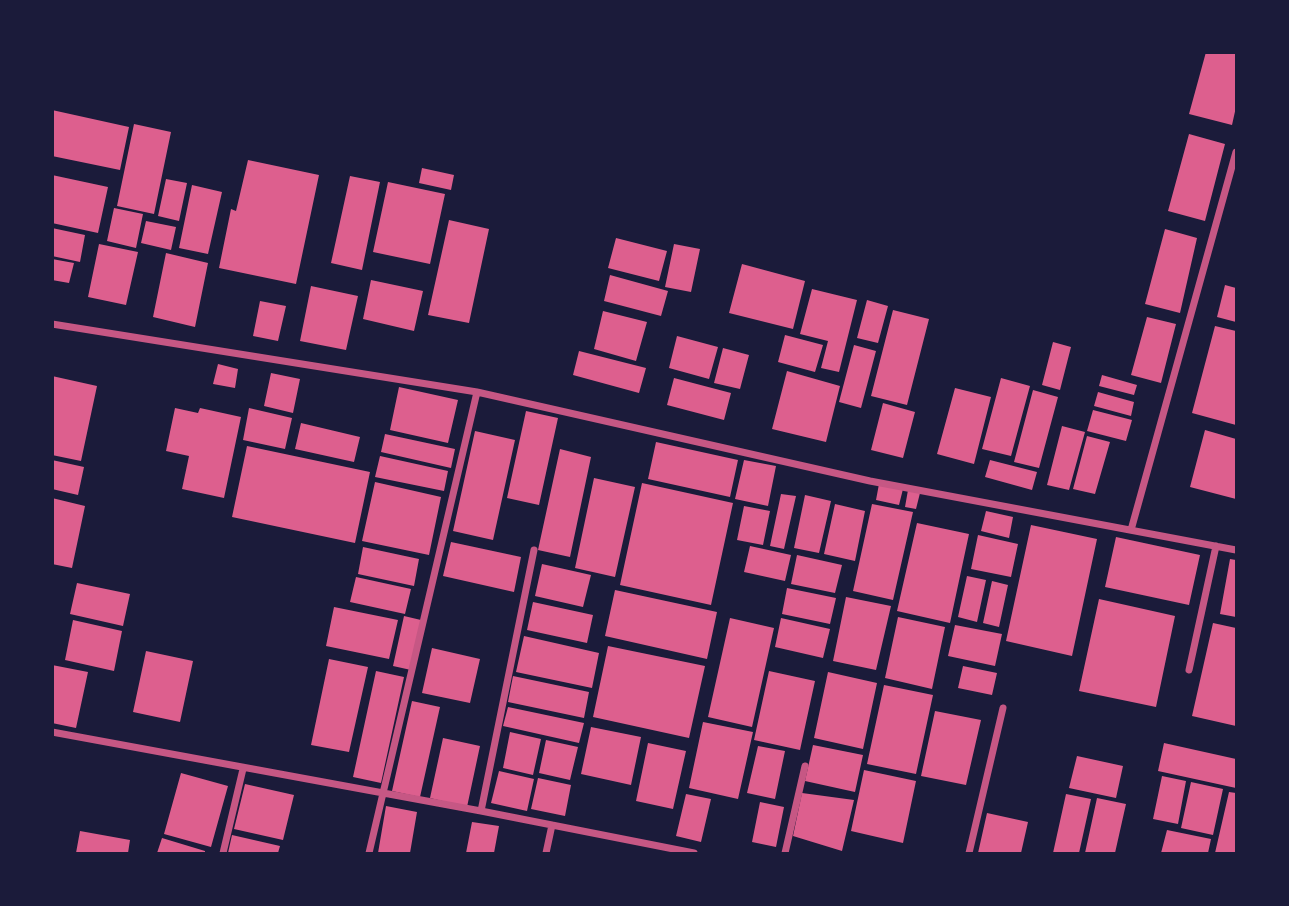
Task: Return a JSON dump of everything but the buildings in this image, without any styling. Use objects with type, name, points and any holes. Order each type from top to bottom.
[{"type":"street","points":[[1131,530],[1237,152]]},
{"type":"street","points":[[52,324],[477,392],[870,481],[1216,546],[1236,547]]},
{"type":"street","points":[[369,853],[477,392]]},
{"type":"street","points":[[1189,670],[1216,546]]},
{"type":"street","points":[[481,811],[534,550]]},
{"type":"street","points":[[969,853],[1003,708]]},
{"type":"street","points":[[52,732],[481,811],[667,851],[694,853]]},
{"type":"street","points":[[785,853],[805,766]]},
{"type":"street","points":[[223,853],[243,769]]},
{"type":"street","points":[[546,853],[552,825]]}]
